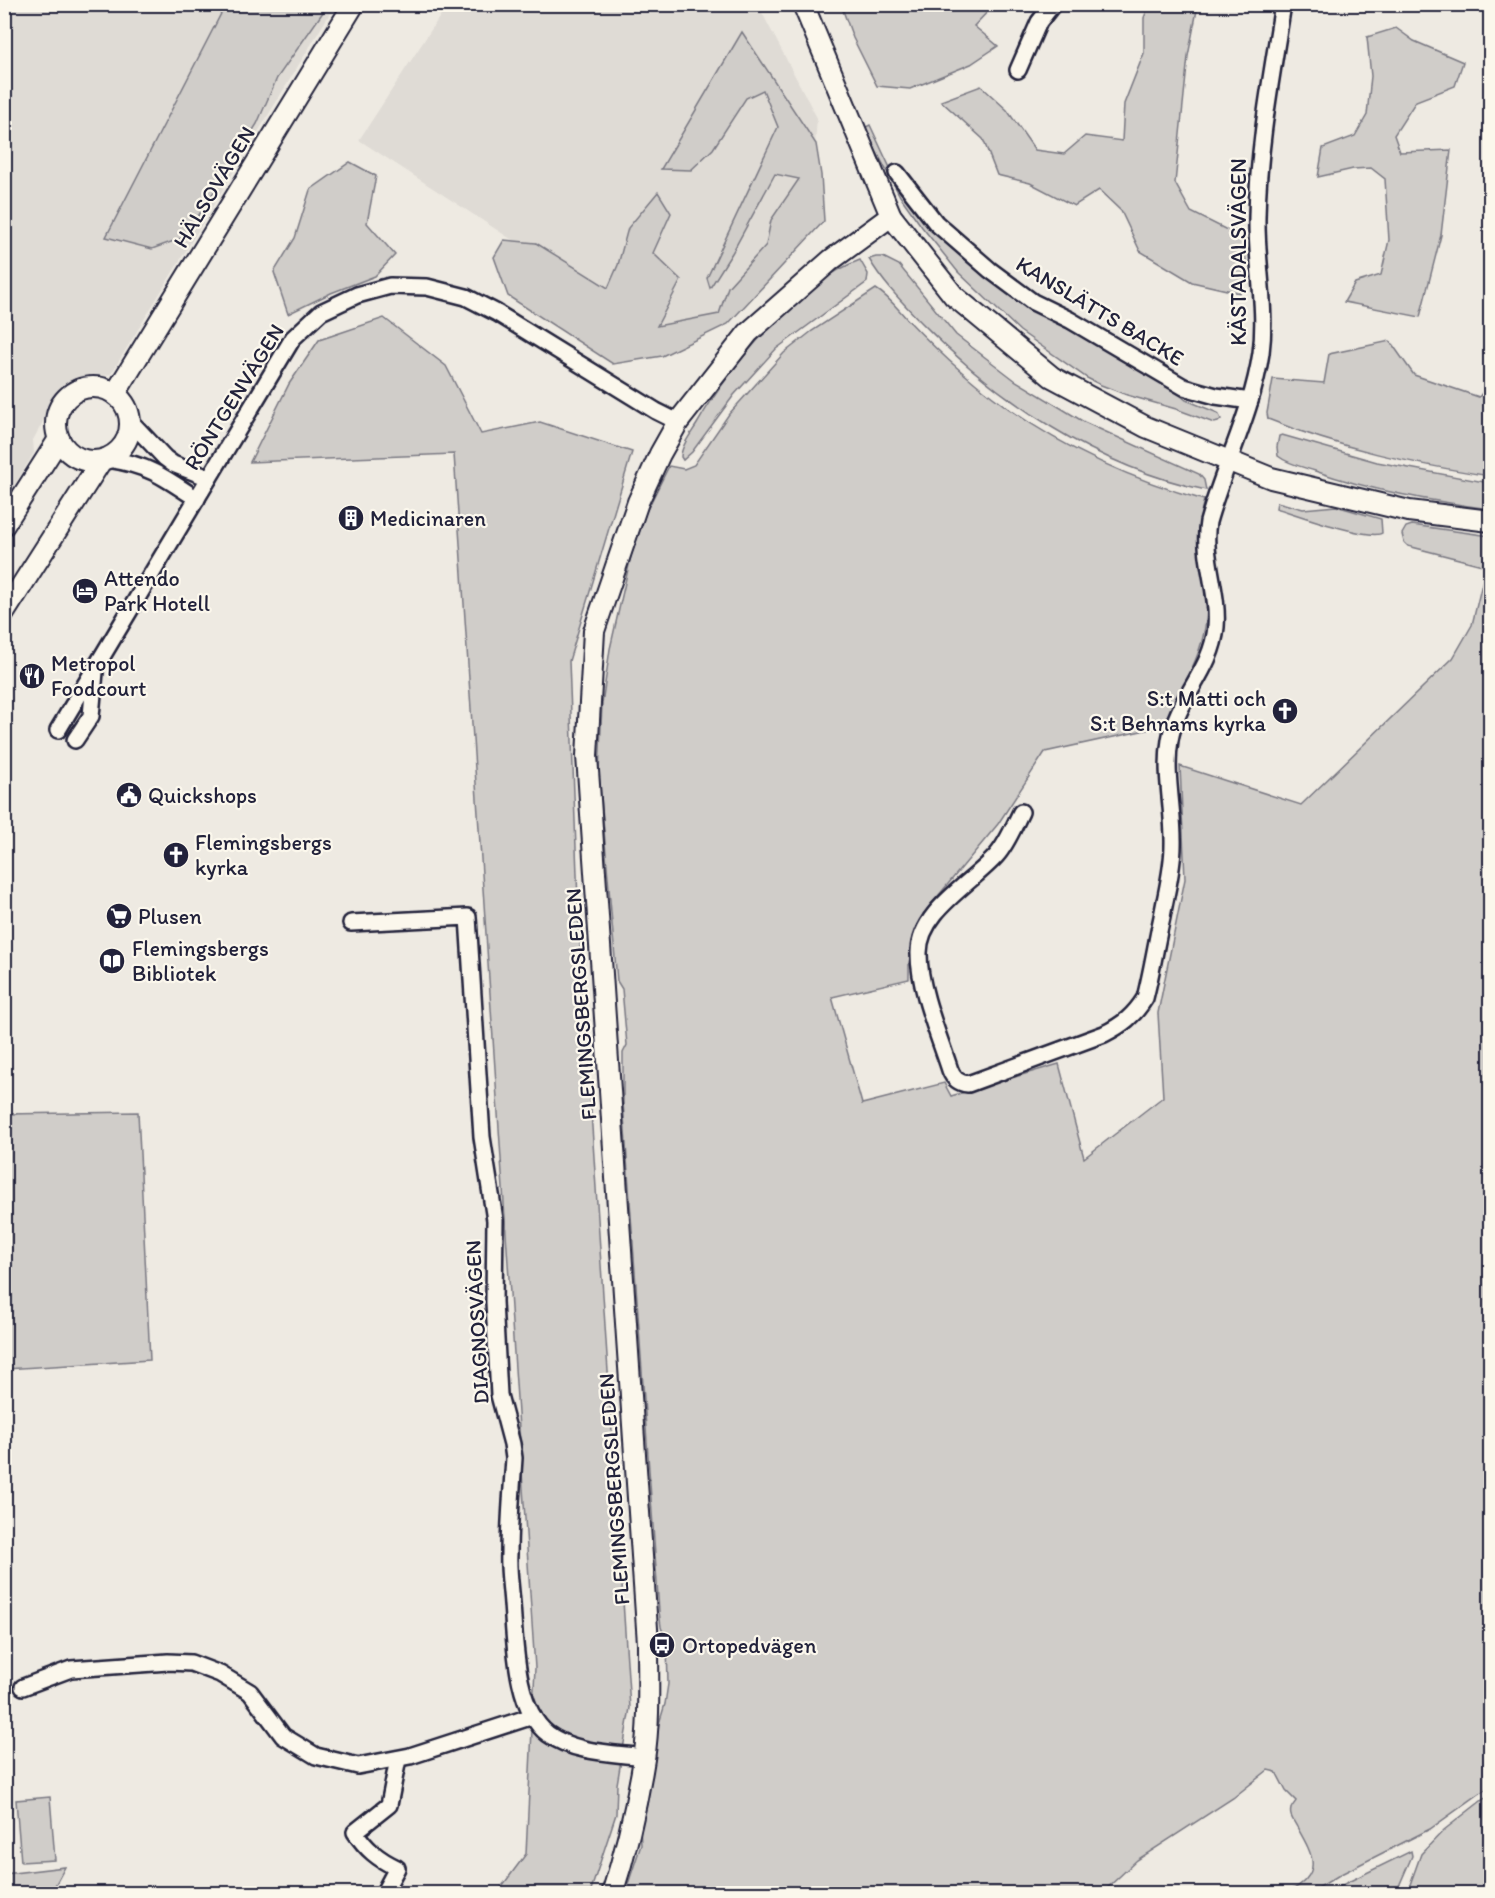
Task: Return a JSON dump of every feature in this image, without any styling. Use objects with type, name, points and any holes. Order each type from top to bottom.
[{"type":"street","name":"HÄLSOVÄGEN","points":[[115,394],[354,4]]},
{"type":"street","points":[[803,4],[891,216],[954,296],[1052,377],[1146,427],[1271,478],[1409,511],[1491,521]]},
{"type":"street","points":[[1018,70],[1039,22],[1053,4]]},
{"type":"street","name":"KÄSTADALSVÄGEN","points":[[1021,812],[998,854],[935,913],[920,946],[922,978],[950,1070],[956,1079],[968,1084],[1104,1034],[1123,1024],[1133,1015],[1145,998],[1172,863],[1173,836],[1168,760],[1172,728],[1207,662],[1216,629],[1216,598],[1208,558],[1206,532],[1215,498],[1250,401],[1261,354],[1263,327],[1257,218],[1258,181],[1283,4]]},
{"type":"street","name":"KANSLÄTTS BACKE","points":[[897,173],[936,223],[990,270],[1033,302],[1070,320],[1184,387],[1216,396],[1250,401]]},
{"type":"street","name":"FLEMINGSBERGSLEDEN","points":[[612,1893],[620,1870],[644,1757],[648,1697],[648,1643],[587,756],[594,631],[638,502],[678,422],[748,333],[831,260],[891,216]]},
{"type":"street","name":"RÖNTGENVÄGEN","points":[[58,730],[293,338],[321,312],[357,295],[390,286],[427,287],[466,297],[497,313],[656,411],[678,422]]},
{"type":"street","points":[[4,613],[104,460],[118,452],[130,432],[128,411],[115,394],[106,389],[85,388],[66,399],[60,408],[57,428],[59,439],[72,454],[81,459],[104,460],[134,463],[156,472],[197,499]]},
{"type":"street","points":[[130,421],[173,464],[209,478]]},
{"type":"street","points":[[4,525],[59,439]]},
{"type":"street","name":"RÖNTGENVÄGEN","points":[[75,740],[91,716],[96,666]]},
{"type":"street","name":"DIAGNOSVÄGEN","points":[[351,923],[468,917],[482,1137],[495,1220],[494,1302],[499,1395],[514,1458],[508,1556],[516,1658],[524,1694],[533,1716],[546,1732],[567,1745],[644,1757]]},
{"type":"street","points":[[23,1687],[72,1669],[168,1662],[191,1663],[220,1674],[250,1692],[283,1736],[316,1756],[358,1766],[398,1759],[533,1716]]},
{"type":"street","points":[[382,1893],[397,1868],[382,1861],[364,1847],[355,1832],[389,1805],[397,1775],[398,1759]]},
{"type":"shaded area","points":[[226,4],[328,5],[277,78],[257,124],[185,237],[152,249],[106,237]]},
{"type":"shaded area","points":[[448,4],[758,5],[817,118],[812,186],[726,318],[661,337],[359,140]]},
{"type":"shaded area","points":[[5,5],[335,5],[111,374],[63,385],[33,440],[34,453],[5,500]]},
{"type":"shaded area","points":[[841,5],[990,5],[992,7],[974,26],[998,46],[971,64],[910,89],[877,86],[853,38]]},
{"type":"shaded area","points":[[1149,5],[1195,5],[1197,10],[1188,56],[1175,183],[1191,212],[1225,229],[1243,232],[1246,261],[1240,293],[1192,282],[1140,251],[1121,211],[1099,190],[1074,206],[1030,183],[997,175],[983,139],[941,101],[981,86],[1007,110],[1035,150],[1064,154],[1085,136],[1122,141],[1124,104],[1144,53],[1144,18]]},
{"type":"shaded area","points":[[1396,28],[1414,41],[1463,62],[1455,86],[1416,101],[1394,135],[1400,152],[1451,150],[1441,235],[1420,317],[1344,302],[1355,283],[1381,275],[1389,240],[1385,179],[1371,168],[1353,169],[1318,177],[1323,148],[1355,136],[1367,115],[1371,76],[1367,37]]},
{"type":"shaded area","points":[[742,32],[816,144],[824,221],[728,324],[662,356],[613,364],[508,296],[494,257],[504,240],[536,243],[608,288],[618,265],[628,228],[658,192],[671,213],[653,253],[681,280],[657,326],[719,314],[728,287],[766,245],[771,220],[799,179],[775,174],[710,288],[707,278],[778,127],[763,90],[746,98],[713,149],[691,170],[661,169]]},
{"type":"shaded area","points":[[870,125],[892,172],[1044,315],[1167,384],[1186,400],[1218,413],[1221,419],[1214,423],[1101,385],[1087,378],[1020,331],[958,272],[922,227],[900,196],[864,128]]},
{"type":"shaded area","points":[[350,162],[376,176],[367,223],[395,255],[375,276],[331,293],[288,314],[274,272],[295,238],[310,190]]},
{"type":"shaded area","points":[[883,257],[899,265],[956,335],[1016,381],[1084,422],[1199,474],[1204,480],[1206,490],[1166,480],[1088,448],[1016,404],[982,378],[921,322],[874,268],[869,259]]},
{"type":"shaded area","points":[[860,260],[868,274],[867,282],[776,349],[734,395],[692,452],[683,460],[681,453],[684,444],[711,402],[727,378],[768,329],[813,287],[837,271]]},
{"type":"shaded area","points":[[876,289],[955,366],[989,394],[1046,433],[1107,465],[1204,500],[1199,524],[1199,548],[1207,605],[1203,638],[1198,653],[1164,726],[1045,752],[998,824],[923,914],[909,962],[909,979],[832,997],[862,1104],[944,1083],[951,1096],[1059,1064],[1084,1158],[1163,1097],[1158,1013],[1185,879],[1180,766],[1301,805],[1453,658],[1472,625],[1484,575],[1490,576],[1490,1786],[1430,1829],[1341,1874],[1310,1893],[1287,1893],[1307,1879],[1311,1872],[1311,1856],[1291,1816],[1291,1808],[1296,1801],[1286,1791],[1276,1772],[1268,1770],[1233,1798],[1137,1860],[1102,1893],[625,1893],[641,1845],[638,1788],[651,1782],[658,1727],[668,1684],[667,1644],[661,1627],[659,1611],[623,1102],[623,1053],[627,1045],[622,989],[617,981],[599,773],[602,704],[610,649],[631,556],[646,512],[669,466],[684,469],[694,465],[729,414],[784,353],[812,331]]},
{"type":"shaded area","points":[[384,318],[446,366],[481,434],[540,422],[632,452],[569,661],[579,928],[630,1708],[617,1784],[616,1814],[590,1893],[497,1893],[526,1854],[535,1668],[454,454],[250,462],[289,384],[319,340]]},
{"type":"shaded area","points":[[1390,341],[1414,375],[1479,397],[1490,383],[1490,476],[1349,447],[1268,419],[1273,379],[1324,383],[1329,354]]},
{"type":"shaded area","points":[[1279,436],[1377,462],[1490,483],[1490,509],[1380,490],[1296,465],[1278,456]]},
{"type":"shaded area","points":[[1277,502],[1303,509],[1336,506],[1381,519],[1382,533],[1363,533],[1331,525],[1276,508]]},
{"type":"shaded area","points":[[1412,525],[1490,536],[1490,567],[1408,546],[1402,534],[1406,527]]},
{"type":"shaded area","points":[[138,1112],[150,1360],[5,1369],[5,1114]]},
{"type":"shaded area","points":[[1490,1794],[1490,1893],[1407,1893],[1421,1854],[1444,1830]]},
{"type":"shaded area","points":[[50,1797],[55,1860],[21,1862],[16,1800]]},
{"type":"shaded area","points":[[1411,1851],[1412,1856],[1396,1893],[1328,1893],[1346,1883]]},
{"type":"shaded area","points":[[65,1867],[51,1893],[5,1893],[5,1874]]},
{"type":"place","name":"Medicinaren","points":[[351,518]]},
{"type":"place","name":"Attendo Park Hotell","points":[[85,591]]},
{"type":"place","name":"Metropol Foodcourt","points":[[32,676]]},
{"type":"place","name":"S:t Matti och S:t Behnams kyrka","points":[[1285,711]]},
{"type":"place","name":"Quickshops","points":[[129,795]]},
{"type":"place","name":"Flemingsbergs kyrka","points":[[176,855]]},
{"type":"place","name":"Plusen","points":[[119,916]]},
{"type":"place","name":"Flemingsbergs Bibliotek","points":[[112,961]]},
{"type":"place","name":"Ortopedvägen","points":[[662,1645]]}]
